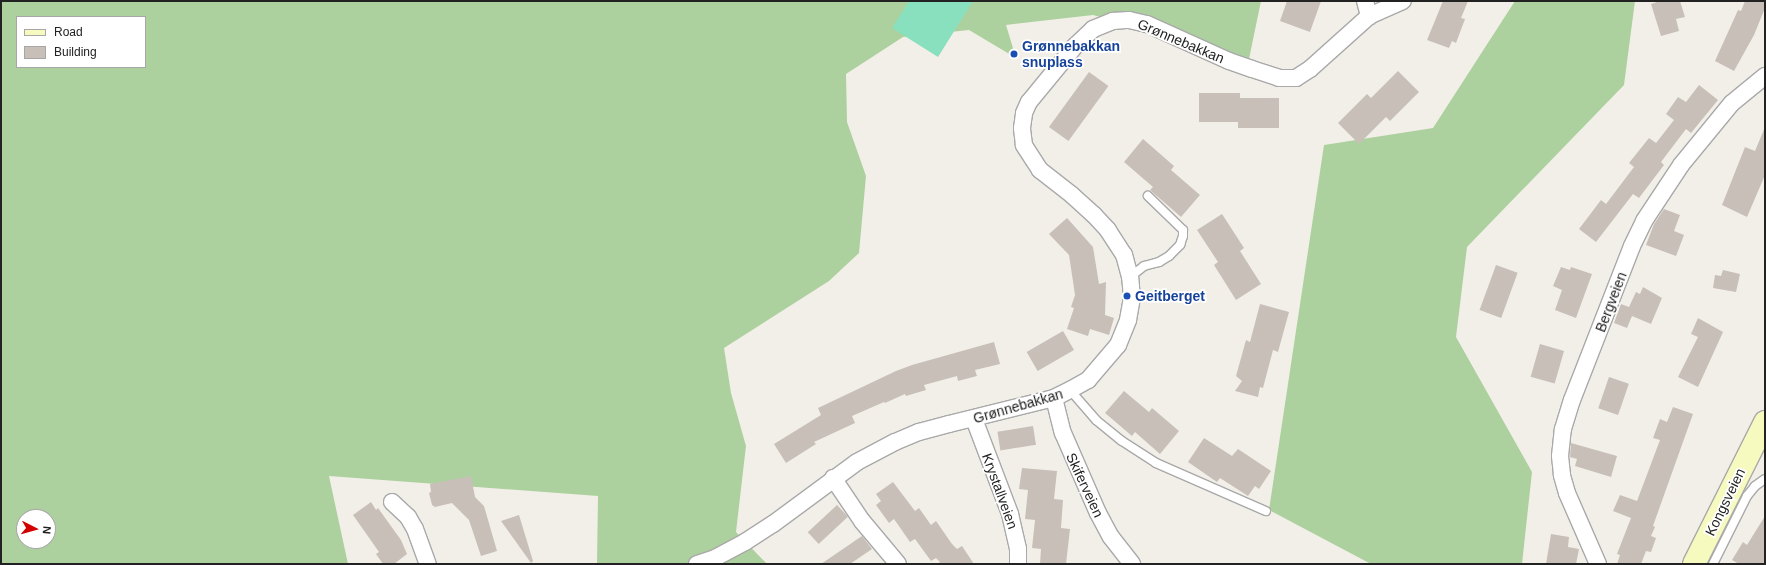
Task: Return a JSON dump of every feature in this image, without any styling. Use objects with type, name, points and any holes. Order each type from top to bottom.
[{"type":"main road","name":"Kongsveien","points":[[1694,564],[1762,435]]},
{"type":"street","name":"Grønnebakkan","points":[[697,564],[715,558],[745,542],[774,524],[833,478],[857,462],[896,442],[919,432],[1054,398],[1070,390],[1088,380],[1118,345],[1128,320],[1132,298],[1130,277],[1124,255],[1108,230],[1072,195],[1040,170],[1024,145],[1023,121],[1029,102],[1075,46],[1093,29],[1113,21],[1129,20],[1147,24],[1229,61],[1279,78],[1296,78],[1310,69],[1367,8],[1403,1]]},
{"type":"street","name":"Bergveien","points":[[1598,564],[1567,493],[1562,475],[1560,456],[1564,429],[1572,400],[1632,246],[1644,221],[1685,159],[1732,103],[1765,76]]},
{"type":"street","name":"Skiferveien","points":[[1054,398],[1062,433],[1098,513],[1111,537],[1132,564]]},
{"type":"street","name":"Krystallveien","points":[[974,419],[1010,514],[1018,549],[1018,564]]},
{"type":"street","points":[[833,478],[862,521],[898,564]]},
{"type":"street","points":[[392,502],[408,517],[415,529],[428,564]]},
{"type":"lane","points":[[1130,277],[1144,266],[1159,262],[1169,256],[1180,245],[1183,236],[1183,230],[1148,196]]},
{"type":"lane","points":[[1070,390],[1096,420],[1122,441],[1156,463],[1266,511]]},
{"type":"lane","name":"Kongsveien","points":[[1713,564],[1747,496],[1755,486],[1765,479]]},
{"type":"green space","points":[[1,1],[1261,1],[1249,59],[1093,15],[1006,25],[1016,58],[969,30],[903,37],[846,74],[847,122],[866,176],[859,253],[829,281],[724,348],[731,393],[746,446],[736,532],[767,564],[597,564],[598,496],[329,476],[348,564],[1,564]]},
{"type":"green space","points":[[909,1],[973,1],[938,57],[892,28]]},
{"type":"green space","points":[[1515,1],[1635,1],[1624,85],[1467,247],[1456,337],[1532,472],[1522,564],[1371,564],[1269,510],[1324,145],[1433,128]]},
{"type":"building","points":[[1287,1],[1321,1],[1310,32],[1280,21]]},
{"type":"building","points":[[1443,1],[1468,1],[1461,18],[1465,19],[1456,43],[1452,41],[1449,48],[1427,40]]},
{"type":"building","points":[[1660,1],[1680,1],[1685,17],[1676,19],[1679,31],[1661,36],[1651,4]]},
{"type":"building","points":[[1745,1],[1765,1],[1765,8],[1754,35],[1734,71],[1715,61],[1738,10],[1741,11]]},
{"type":"building","points":[[1398,71],[1419,92],[1390,121],[1386,117],[1359,144],[1338,123],[1367,94],[1371,98]]},
{"type":"building","points":[[1089,72],[1108,86],[1068,141],[1049,127]]},
{"type":"building","points":[[1699,85],[1718,100],[1691,133],[1686,129],[1661,162],[1664,165],[1639,198],[1633,194],[1596,242],[1579,229],[1601,200],[1606,204],[1634,167],[1629,163],[1649,138],[1656,143],[1674,120],[1666,114],[1678,97],[1686,102]]},
{"type":"building","points":[[1199,93],[1240,93],[1240,98],[1279,98],[1279,128],[1238,128],[1238,122],[1199,122]]},
{"type":"building","points":[[1765,127],[1765,175],[1747,217],[1722,205],[1745,147],[1755,151]]},
{"type":"building","points":[[1143,139],[1174,166],[1171,170],[1200,195],[1181,217],[1150,190],[1153,187],[1124,162]]},
{"type":"building","points":[[1664,209],[1680,215],[1674,231],[1684,235],[1676,256],[1646,245],[1654,224]]},
{"type":"building","points":[[1222,214],[1244,248],[1240,251],[1261,284],[1236,300],[1214,265],[1218,262],[1197,230]]},
{"type":"building","points":[[1067,218],[1093,247],[1099,284],[1106,282],[1105,315],[1114,318],[1109,335],[1090,329],[1088,336],[1067,329],[1074,308],[1071,307],[1075,295],[1069,255],[1049,234]]},
{"type":"building","points":[[1496,265],[1518,273],[1501,318],[1480,310]]},
{"type":"building","points":[[1561,267],[1570,270],[1571,267],[1592,274],[1576,318],[1555,310],[1562,290],[1553,286]]},
{"type":"building","points":[[1723,270],[1740,274],[1736,292],[1713,288],[1715,275],[1721,276]]},
{"type":"building","points":[[1643,287],[1662,298],[1651,324],[1632,316],[1627,328],[1614,323],[1621,304],[1629,307],[1636,292],[1640,294]]},
{"type":"building","points":[[1260,304],[1289,312],[1278,352],[1273,350],[1263,388],[1260,387],[1258,397],[1235,391],[1242,381],[1236,376],[1246,340],[1250,342]]},
{"type":"building","points":[[1698,318],[1723,332],[1698,387],[1678,377],[1698,337],[1691,334]]},
{"type":"building","points":[[1063,331],[1074,350],[1038,371],[1027,352]]},
{"type":"building","points":[[994,342],[1000,364],[975,370],[977,376],[958,381],[957,376],[924,385],[926,390],[906,396],[905,394],[852,416],[855,423],[814,442],[816,444],[786,463],[774,444],[821,415],[818,408],[896,371],[912,365]]},
{"type":"building","points":[[1540,344],[1564,351],[1555,384],[1531,377]]},
{"type":"building","points":[[1609,377],[1629,384],[1618,415],[1598,408]]},
{"type":"building","points":[[1124,391],[1149,412],[1152,408],[1179,431],[1160,454],[1135,432],[1132,436],[1105,413]]},
{"type":"building","points":[[1673,407],[1693,414],[1653,526],[1655,527],[1651,536],[1656,538],[1651,552],[1646,551],[1641,564],[1617,564],[1620,555],[1617,554],[1631,518],[1613,511],[1620,495],[1637,501],[1660,440],[1653,438],[1660,419],[1667,422]]},
{"type":"building","points":[[1033,426],[1036,445],[1000,450],[997,432]]},
{"type":"building","points":[[1204,438],[1232,456],[1238,449],[1271,471],[1259,489],[1255,486],[1248,496],[1220,478],[1217,482],[1188,462]]},
{"type":"building","points":[[1571,443],[1617,456],[1611,477],[1575,466],[1577,459],[1570,457]]},
{"type":"building","points":[[1022,468],[1057,471],[1054,499],[1063,500],[1061,528],[1070,529],[1066,564],[1040,564],[1041,549],[1032,548],[1035,520],[1025,519],[1028,490],[1019,489]]},
{"type":"building","points":[[471,476],[475,497],[484,506],[497,551],[481,556],[469,520],[452,503],[435,507],[432,505],[429,493],[431,492],[430,484]]},
{"type":"building","points":[[893,482],[915,511],[919,508],[931,525],[936,521],[952,544],[957,549],[962,546],[974,564],[937,564],[940,562],[936,558],[931,561],[915,539],[910,542],[894,519],[889,523],[876,505],[881,501],[876,494]]},
{"type":"building","points":[[371,502],[376,510],[378,508],[401,540],[407,554],[394,564],[383,564],[376,554],[379,552],[353,515]]},
{"type":"building","points":[[837,505],[848,517],[819,544],[808,532]]},
{"type":"building","points":[[519,515],[533,561],[531,563],[501,521]]},
{"type":"building","points":[[1765,516],[1765,564],[1739,564],[1732,560],[1743,542],[1747,545]]},
{"type":"building","points":[[1551,534],[1569,537],[1568,547],[1579,549],[1576,564],[1546,564]]},
{"type":"building","points":[[862,536],[872,549],[850,564],[821,564]]},
{"type":"place","name":"Grønnebakkan snuplass","points":[[1014,54]]},
{"type":"place","name":"Geitberget","points":[[1127,296]]}]
